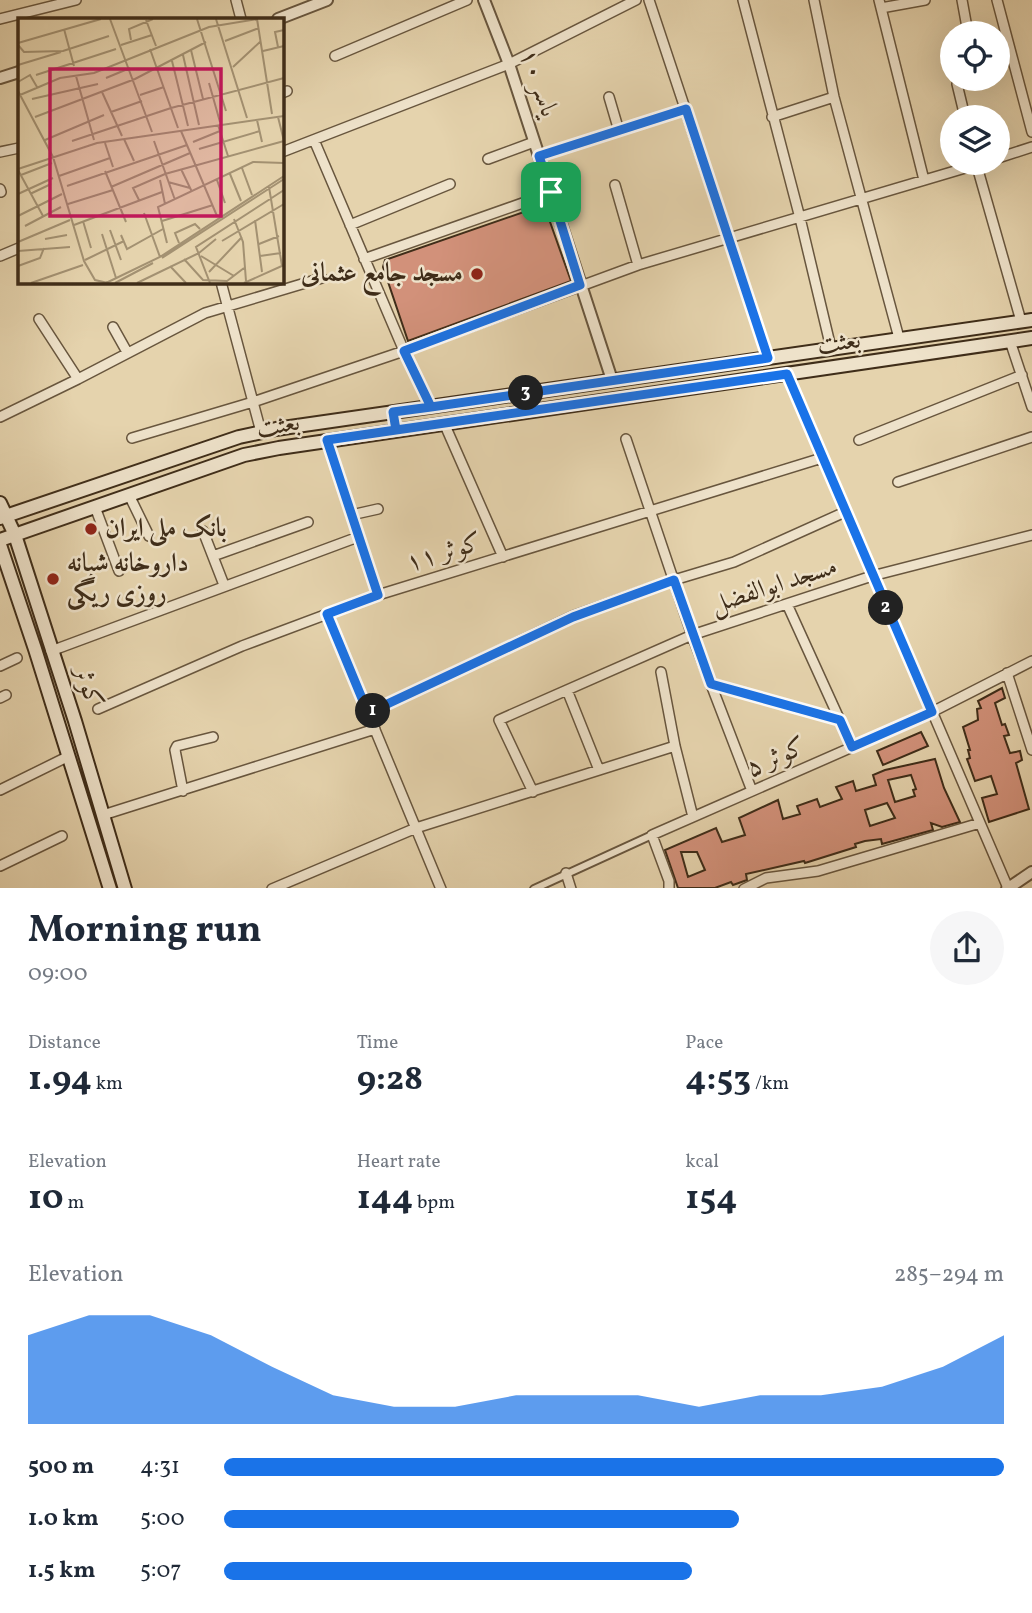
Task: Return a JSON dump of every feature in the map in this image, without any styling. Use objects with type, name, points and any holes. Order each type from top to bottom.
[{"type":"main road","name":"بعثت","points":[[3,517],[239,437],[261,432],[1027,320]]},
{"type":"main road","name":"بعثت","points":[[0,540],[244,455],[327,440],[1032,338]]},
{"type":"main road","points":[[393,412],[396,430]]},
{"type":"main road","name":"کوثر","points":[[0,503],[3,517],[15,535],[125,888]]},
{"type":"main road","name":"کوثر","points":[[0,545],[5,572],[69,756],[110,888]]},
{"type":"street","points":[[0,19],[76,0]]},
{"type":"street","points":[[236,0],[241,18]]},
{"type":"street","points":[[281,18],[327,0]]},
{"type":"street","points":[[335,56],[467,0]]},
{"type":"street","name":"یاسر ۱۰","points":[[484,0],[509,64],[612,380]]},
{"type":"street","points":[[284,151],[509,64],[636,0]]},
{"type":"street","points":[[649,0],[768,358]]},
{"type":"street","points":[[743,0],[831,348]]},
{"type":"street","points":[[814,0],[834,97],[899,338]]},
{"type":"street","points":[[924,180],[880,4],[925,0]]},
{"type":"street","points":[[962,0],[966,21]]},
{"type":"street","points":[[997,0],[1032,132]]},
{"type":"street","points":[[0,78],[18,72]]},
{"type":"street","points":[[609,97],[619,131]]},
{"type":"street","points":[[772,117],[834,97]]},
{"type":"street","points":[[539,156],[686,109]]},
{"type":"street","points":[[314,140],[404,351],[431,407]]},
{"type":"street","points":[[488,159],[534,142]]},
{"type":"street","points":[[1010,154],[1032,146]]},
{"type":"street","points":[[0,152],[18,148]]},
{"type":"street","points":[[132,438],[253,402],[404,351],[638,265],[940,175]]},
{"type":"street","points":[[982,175],[1027,320]]},
{"type":"street","points":[[350,225],[450,184]]},
{"type":"street","points":[[615,185],[638,265]]},
{"type":"street","points":[[364,259],[551,192]]},
{"type":"street","points":[[0,256],[18,248]]},
{"type":"street","points":[[0,417],[205,313],[321,278]]},
{"type":"street","points":[[221,284],[261,432]]},
{"type":"street","points":[[39,318],[78,379]]},
{"type":"street","points":[[113,327],[127,352]]},
{"type":"street","points":[[1010,341],[1032,407]]},
{"type":"street","points":[[787,374],[1007,888],[1032,872]]},
{"type":"street","points":[[859,440],[1022,375]]},
{"type":"street","points":[[444,423],[503,557]]},
{"type":"street","points":[[898,482],[1032,437]]},
{"type":"street","points":[[625,439],[692,635],[752,791]]},
{"type":"street","points":[[327,440],[378,595]]},
{"type":"street","name":"کوثر ۱۱","points":[[99,709],[242,646],[378,595],[822,458]]},
{"type":"street","points":[[129,495],[149,536]]},
{"type":"street","points":[[94,507],[119,570]]},
{"type":"street","points":[[351,515],[378,509]]},
{"type":"street","points":[[368,713],[573,617],[674,580],[734,562],[845,512]]},
{"type":"street","points":[[213,556],[308,522]]},
{"type":"street","points":[[203,531],[224,585]]},
{"type":"street","name":"مسجد ابوالفضل","points":[[533,792],[499,720],[692,635],[872,576],[1032,535]]},
{"type":"street","points":[[51,651],[358,537]]},
{"type":"street","points":[[787,604],[852,747]]},
{"type":"street","points":[[327,614],[441,888]]},
{"type":"street","points":[[0,666],[17,658]]},
{"type":"street","name":"کوثر ۵","points":[[534,888],[932,712],[1032,661]]},
{"type":"street","points":[[661,672],[675,746],[693,817]]},
{"type":"street","points":[[1007,673],[1032,750]]},
{"type":"street","points":[[711,684],[840,720]]},
{"type":"street","points":[[567,690],[599,770]]},
{"type":"street","points":[[103,815],[375,730]]},
{"type":"street","points":[[183,790],[175,750],[177,746],[213,737]]},
{"type":"street","points":[[272,888],[416,828],[675,746]]},
{"type":"street","points":[[0,790],[69,756]]},
{"type":"street","points":[[744,888],[766,878],[818,871],[980,823]]},
{"type":"street","points":[[652,835],[669,881],[669,888]]},
{"type":"street","points":[[0,866],[62,836]]},
{"type":"street","points":[[566,873],[571,888]]},
{"type":"building","name":"مسجد جامع عثمانی","points":[[544,205],[571,281],[408,341],[383,267],[385,260]]},
{"type":"building","points":[[1002,688],[1005,698],[995,703],[1002,725],[1005,724],[1009,735],[1004,736],[1010,753],[1020,751],[1022,760],[1016,763],[1029,809],[989,822],[982,798],[997,794],[991,776],[975,781],[967,759],[970,758],[970,750],[963,727],[978,720],[977,709],[981,708],[978,701]]},
{"type":"building","points":[[921,732],[928,746],[883,765],[877,751]]},
{"type":"building","points":[[935,759],[944,788],[960,822],[942,827],[931,823],[933,830],[882,844],[881,839],[865,841],[855,844],[856,847],[805,863],[804,861],[746,874],[747,880],[733,885],[731,882],[715,888],[678,888],[665,850],[716,828],[722,842],[745,835],[739,818],[778,800],[783,819],[800,814],[797,806],[817,799],[820,807],[842,799],[836,787],[853,781],[856,791],[876,785],[873,775]],"holes":[[[911,775],[916,789],[913,790],[915,796],[895,802],[888,780]],[[887,803],[895,818],[870,826],[865,810]],[[681,852],[697,852],[705,870],[688,877]]]},
{"type":"place","name":"مسجد جامع عثمانی","points":[[477,274]]},
{"type":"place","name":"بانک ملی ایران","points":[[91,529]]},
{"type":"place","name":"داروخانه شبانه روزی ریگی","points":[[53,579]]},
{"type":"route","points":[[551,192],[539,156],[686,109],[768,358],[431,407],[393,412],[396,430],[787,374],[932,712],[852,747],[840,720],[711,684],[674,580],[573,617],[368,713],[327,614],[378,595],[327,440],[396,430],[393,412],[431,407],[404,351],[580,285],[551,192]]}]
